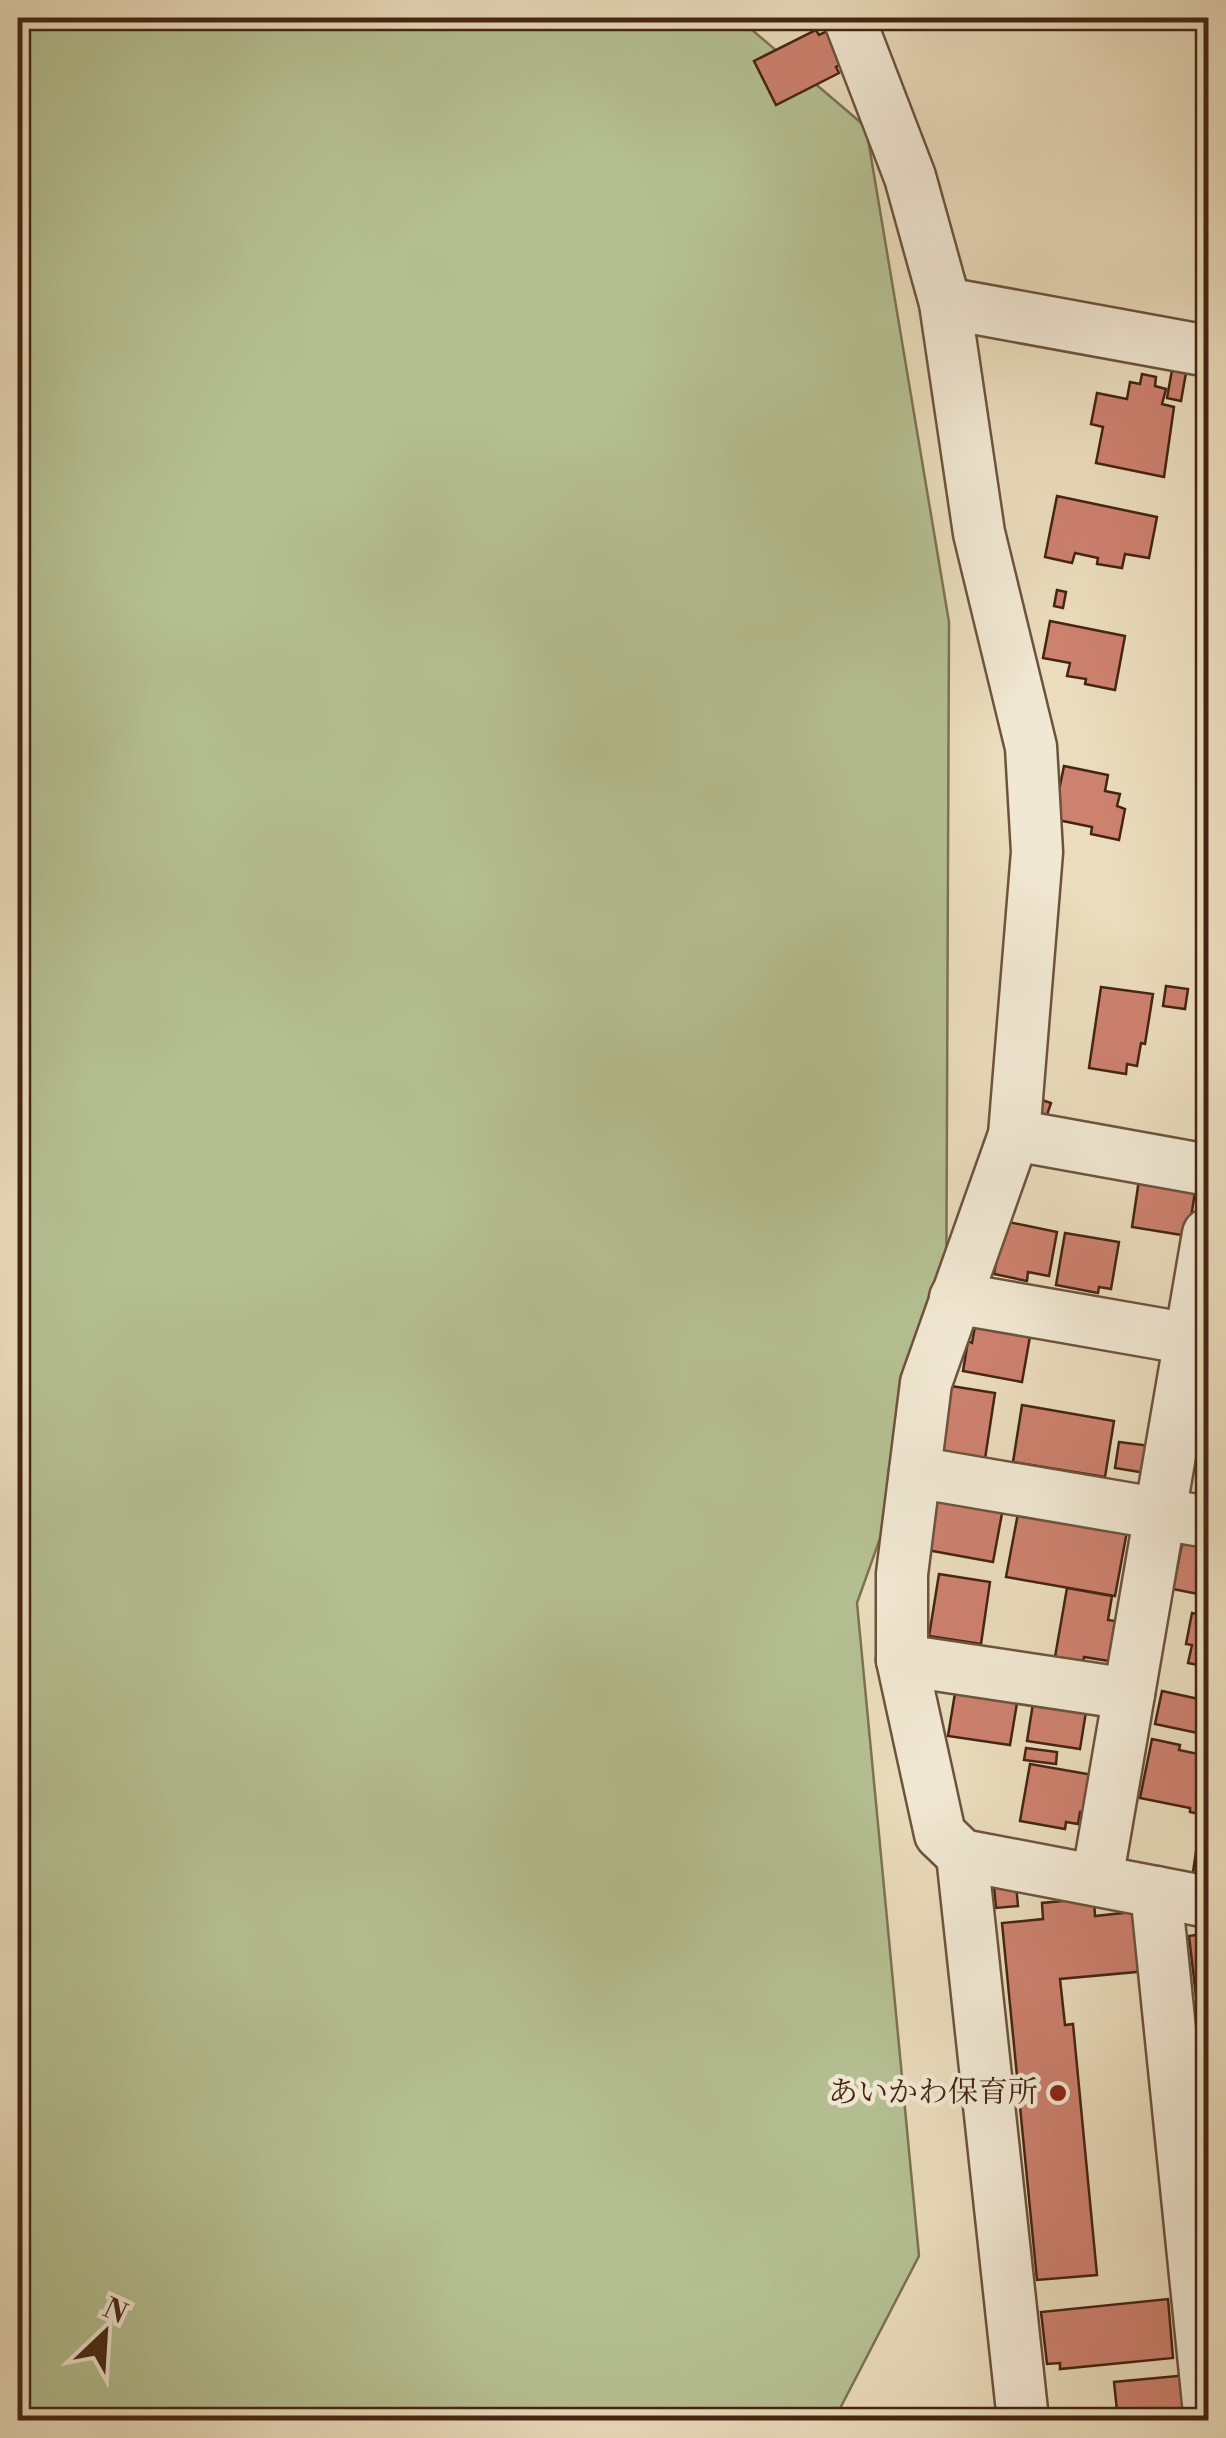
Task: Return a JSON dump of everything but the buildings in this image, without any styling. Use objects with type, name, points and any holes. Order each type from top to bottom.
[{"type":"street","points":[[849,18],[910,177],[945,303],[979,533],[1031,748],[1037,852],[1014,1134],[926,1383],[902,1574],[902,1660],[940,1834],[962,1855],[1208,1902]]},
{"type":"street","points":[[945,303],[1208,351]]},
{"type":"street","points":[[1014,1134],[1208,1170]]},
{"type":"street","points":[[1097,1880],[1208,1234]]},
{"type":"street","points":[[954,1298],[1190,1340]]},
{"type":"street","points":[[915,1472],[1208,1522]]},
{"type":"street","points":[[902,1660],[1129,1694]]},
{"type":"street","points":[[962,1855],[1022,2420]]},
{"type":"street","points":[[1156,1892],[1208,2403]]},
{"type":"green space","points":[[18,18],[738,18],[866,127],[949,622],[946,1353],[857,1603],[919,2256],[834,2420],[18,2420]]},
{"type":"place","name":"あいかわ保育所","points":[[1058,2093]]}]
